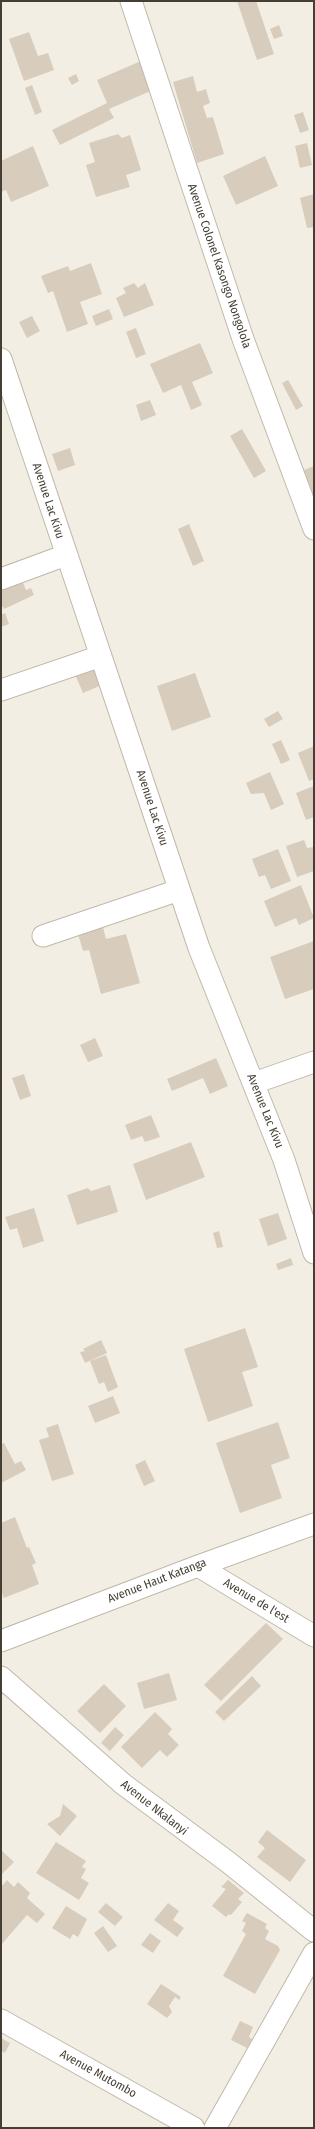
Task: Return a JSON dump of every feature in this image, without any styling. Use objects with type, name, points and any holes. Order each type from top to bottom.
[{"type":"street","name":"Avenue Colonel Kasongo Nongolola","points":[[131,1],[243,339],[314,529]]},
{"type":"street","name":"Avenue Lac Kivu","points":[[1,359],[9,408],[66,555],[199,948],[284,1160],[314,1253]]},
{"type":"street","points":[[1,579],[66,555]]},
{"type":"street","points":[[1,690],[101,656]]},
{"type":"street","points":[[43,936],[179,890]]},
{"type":"street","points":[[254,1083],[314,1062]]},
{"type":"street","name":"Avenue Haut Katanga","points":[[1,1641],[198,1566],[314,1524]]},
{"type":"street","name":"Avenue de l'est","points":[[198,1566],[314,1636]]},
{"type":"street","name":"Avenue Nkalanyi","points":[[1,1677],[123,1784],[228,1862],[314,1931]]},
{"type":"street","points":[[215,2128],[314,1953]]},
{"type":"street","name":"Avenue Mutombo","points":[[1,2020],[194,2128]]},
{"type":"building","points":[[237,1],[256,1],[274,54],[257,60]]},
{"type":"building","points":[[279,25],[283,36],[274,39],[270,29]]},
{"type":"building","points":[[29,32],[38,56],[48,53],[54,70],[24,81],[9,39]]},
{"type":"building","points":[[141,61],[153,90],[109,109],[114,118],[60,145],[52,130],[107,103],[97,80]]},
{"type":"building","points":[[76,74],[79,81],[72,85],[68,78]]},
{"type":"building","points":[[193,76],[197,92],[206,89],[210,103],[203,106],[207,118],[213,117],[224,154],[197,163],[173,82]]},
{"type":"building","points":[[32,85],[42,112],[35,115],[25,88]]},
{"type":"building","points":[[303,112],[309,130],[300,133],[294,115]]},
{"type":"building","points":[[118,134],[122,138],[130,135],[141,170],[126,175],[130,187],[96,197],[86,165],[95,162],[89,143]]},
{"type":"building","points":[[307,143],[312,165],[300,168],[295,146]]},
{"type":"building","points":[[33,146],[49,186],[11,202],[6,190],[1,192],[1,161]]},
{"type":"building","points":[[265,156],[278,186],[236,205],[223,176]]},
{"type":"building","points":[[314,194],[314,227],[307,228],[300,198]]},
{"type":"building","points":[[91,263],[102,294],[80,302],[88,324],[67,332],[53,291],[48,293],[41,276],[68,266],[70,271]]},
{"type":"building","points":[[134,283],[138,288],[145,283],[154,305],[124,317],[116,298],[126,293],[123,288]]},
{"type":"building","points":[[109,309],[113,319],[96,326],[92,316]]},
{"type":"building","points":[[32,316],[40,331],[27,338],[19,322]]},
{"type":"building","points":[[136,328],[146,354],[136,358],[126,332]]},
{"type":"building","points":[[200,343],[213,373],[192,382],[202,405],[191,410],[181,385],[163,393],[150,364]]},
{"type":"building","points":[[288,380],[303,406],[296,410],[282,383]]},
{"type":"building","points":[[150,400],[156,415],[141,421],[136,405]]},
{"type":"building","points":[[242,429],[266,471],[254,478],[230,436]]},
{"type":"building","points":[[70,448],[75,465],[58,471],[52,454]]},
{"type":"building","points":[[314,466],[314,497],[304,470]]},
{"type":"building","points":[[189,524],[204,561],[193,566],[178,529]]},
{"type":"building","points":[[21,578],[26,590],[31,588],[34,595],[4,609],[1,604],[1,588]]},
{"type":"building","points":[[5,613],[9,624],[1,627],[1,615]]},
{"type":"building","points":[[96,663],[104,684],[83,693],[74,672]]},
{"type":"building","points":[[195,673],[211,717],[172,731],[157,686]]},
{"type":"building","points":[[278,711],[283,719],[269,727],[264,719]]},
{"type":"building","points":[[281,740],[290,760],[281,764],[272,744]]},
{"type":"building","points":[[314,746],[314,779],[309,781],[298,753]]},
{"type":"building","points":[[270,772],[284,804],[271,810],[264,793],[251,794],[246,783]]},
{"type":"building","points":[[314,786],[314,817],[306,820],[296,793]]},
{"type":"building","points":[[304,840],[307,848],[314,847],[314,871],[297,877],[286,846]]},
{"type":"building","points":[[278,849],[291,881],[271,889],[265,875],[259,877],[252,859]]},
{"type":"building","points":[[301,885],[314,918],[299,925],[296,918],[275,927],[264,901]]},
{"type":"building","points":[[103,927],[106,939],[126,934],[140,983],[101,994],[89,950],[83,951],[78,934]]},
{"type":"building","points":[[314,941],[314,989],[285,999],[270,957]]},
{"type":"building","points":[[95,1038],[103,1056],[88,1062],[80,1045]]},
{"type":"building","points":[[216,1058],[228,1086],[210,1094],[203,1078],[172,1091],[167,1079]]},
{"type":"building","points":[[24,1074],[31,1096],[20,1100],[12,1078]]},
{"type":"building","points":[[151,1115],[160,1137],[145,1142],[142,1136],[131,1140],[125,1125]]},
{"type":"building","points":[[191,1142],[205,1177],[146,1200],[133,1164]]},
{"type":"building","points":[[110,1185],[118,1212],[77,1225],[67,1195],[88,1188],[91,1191]]},
{"type":"building","points":[[34,1208],[44,1241],[23,1248],[17,1228],[10,1230],[5,1217]]},
{"type":"building","points":[[278,1213],[287,1239],[268,1246],[259,1219]]},
{"type":"building","points":[[219,1231],[223,1247],[217,1248],[213,1233]]},
{"type":"building","points":[[291,1258],[293,1265],[278,1270],[276,1264]]},
{"type":"building","points":[[245,1328],[258,1367],[242,1372],[253,1406],[208,1422],[184,1349]]},
{"type":"building","points":[[101,1340],[107,1353],[85,1363],[80,1352],[85,1351],[83,1349]]},
{"type":"building","points":[[106,1355],[118,1387],[108,1392],[104,1382],[99,1384],[90,1361]]},
{"type":"building","points":[[113,1396],[120,1413],[95,1423],[88,1406]]},
{"type":"building","points":[[278,1422],[290,1458],[271,1465],[282,1498],[240,1513],[216,1443]]},
{"type":"building","points":[[58,1424],[74,1474],[52,1481],[39,1440],[49,1437],[46,1428]]},
{"type":"building","points":[[4,1443],[15,1464],[21,1461],[26,1470],[1,1483],[1,1444]]},
{"type":"building","points":[[145,1460],[155,1481],[144,1486],[135,1465]]},
{"type":"building","points":[[15,1517],[27,1548],[29,1547],[36,1563],[32,1565],[39,1584],[4,1598],[1,1591],[1,1523]]},
{"type":"building","points":[[266,1623],[283,1639],[221,1701],[204,1685]]},
{"type":"building","points":[[169,1673],[177,1700],[144,1709],[137,1683]]},
{"type":"building","points":[[252,1676],[261,1686],[224,1721],[215,1712]]},
{"type":"building","points":[[104,1684],[126,1706],[100,1733],[77,1711]]},
{"type":"building","points":[[155,1712],[172,1729],[168,1734],[179,1745],[167,1757],[160,1750],[142,1768],[121,1747]]},
{"type":"building","points":[[115,1727],[124,1735],[110,1751],[101,1743]]},
{"type":"building","points":[[63,1804],[77,1816],[60,1836],[47,1824],[60,1816]]},
{"type":"building","points":[[267,1830],[306,1860],[290,1882],[257,1857],[265,1848],[258,1842]]},
{"type":"building","points":[[56,1842],[86,1861],[82,1867],[86,1869],[81,1878],[89,1883],[79,1900],[36,1873]]},
{"type":"building","points":[[1,1850],[14,1862],[1,1875]]},
{"type":"building","points":[[7,1880],[14,1887],[18,1882],[30,1893],[27,1898],[45,1914],[37,1923],[27,1915],[1,1945],[1,1887]]},
{"type":"building","points":[[228,1880],[244,1893],[238,1899],[242,1902],[231,1915],[229,1914],[226,1917],[212,1906],[226,1889],[221,1887]]},
{"type":"building","points":[[106,1903],[123,1917],[115,1926],[98,1912]]},
{"type":"building","points":[[168,1903],[179,1911],[173,1920],[184,1928],[177,1937],[154,1920]]},
{"type":"building","points":[[66,1906],[87,1919],[78,1937],[73,1934],[70,1939],[52,1928]]},
{"type":"building","points":[[247,1913],[267,1924],[265,1928],[269,1931],[265,1939],[278,1946],[280,1950],[255,1994],[223,1976],[246,1934],[242,1931],[246,1923],[242,1921]]},
{"type":"building","points":[[103,1926],[117,1946],[108,1952],[94,1933]]},
{"type":"building","points":[[150,1933],[161,1941],[153,1953],[141,1945]]},
{"type":"building","points":[[161,1984],[181,1997],[179,2000],[175,1997],[169,2006],[172,2012],[167,2018],[147,2004]]},
{"type":"building","points":[[240,2021],[253,2027],[249,2037],[252,2039],[247,2048],[231,2040]]},
{"type":"building","points":[[1,2038],[10,2043],[5,2053],[1,2051]]}]
